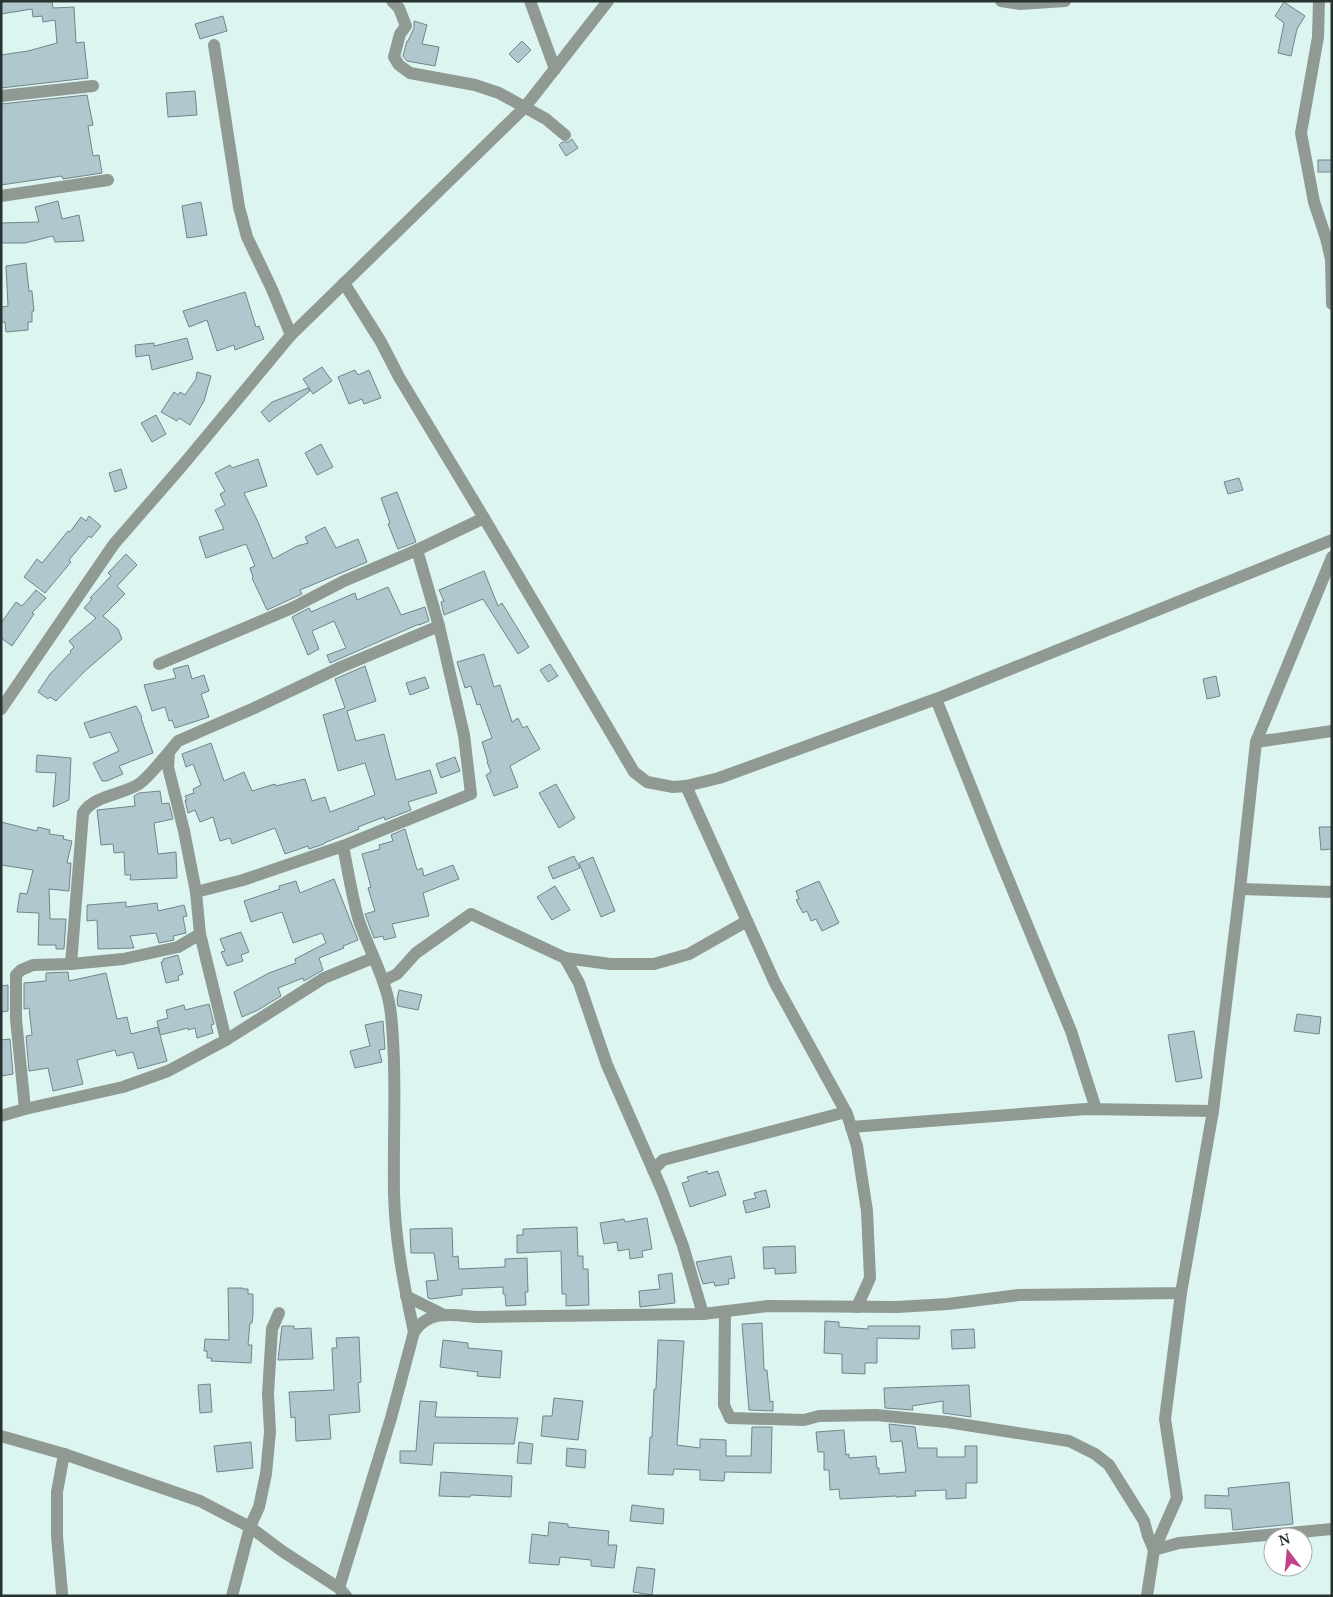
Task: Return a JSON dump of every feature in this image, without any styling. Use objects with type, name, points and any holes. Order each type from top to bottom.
[{"type":"street","points":[[392,1],[399,8],[406,26],[400,34],[394,57],[399,66],[410,73],[475,85],[499,93],[546,119],[565,135]]},
{"type":"street","points":[[530,1],[555,69]]},
{"type":"street","points":[[1,709],[114,544],[291,335],[525,107],[608,1]]},
{"type":"street","points":[[1001,1],[1020,4],[1065,1]]},
{"type":"street","points":[[1319,1],[1318,37],[1301,134],[1314,202],[1331,259],[1332,304]]},
{"type":"street","points":[[214,45],[237,197],[247,237],[291,335]]},
{"type":"street","points":[[1,96],[92,86]]},
{"type":"street","points":[[1,196],[108,180]]},
{"type":"street","points":[[344,283],[634,772],[647,782],[673,787],[686,786],[719,778],[936,699],[1332,540]]},
{"type":"street","points":[[159,664],[292,608],[344,581],[417,550],[484,518]]},
{"type":"street","points":[[196,892],[243,880],[343,846],[471,794],[464,735],[439,626],[417,550]]},
{"type":"street","points":[[1147,1596],[1154,1550],[1177,1498],[1164,1419],[1181,1293],[1213,1111],[1256,742],[1332,557]]},
{"type":"street","points":[[71,964],[83,813],[87,807],[139,784],[178,742],[342,666],[439,626]]},
{"type":"street","points":[[936,699],[1071,1031],[1096,1110]]},
{"type":"street","points":[[1256,742],[1332,731]]},
{"type":"street","points":[[169,752],[168,767],[184,830],[196,892],[200,934],[226,1040]]},
{"type":"street","points":[[686,786],[775,983],[846,1112],[851,1127],[857,1146],[867,1211],[870,1278],[857,1307]]},
{"type":"street","points":[[343,846],[359,918],[373,958],[384,981],[390,1011],[395,1059],[394,1194],[399,1259],[414,1332]]},
{"type":"street","points":[[1240,889],[1332,892]]},
{"type":"street","points":[[384,981],[397,974],[416,953],[471,914],[566,958],[610,964],[654,964],[689,954],[748,921]]},
{"type":"street","points":[[25,1109],[16,1019],[16,975],[21,970],[33,966],[123,959],[178,947],[200,934]]},
{"type":"street","points":[[1,1116],[123,1087],[168,1072],[226,1040],[324,978],[373,958]]},
{"type":"street","points":[[566,958],[579,983],[608,1064],[662,1190],[683,1246],[703,1314]]},
{"type":"street","points":[[851,1127],[1096,1110],[1213,1111]]},
{"type":"street","points":[[652,1170],[663,1160],[846,1112]]},
{"type":"street","points":[[406,1296],[442,1314],[477,1317],[703,1314],[768,1306],[897,1307],[1019,1295],[1181,1293]]},
{"type":"street","points":[[725,1312],[724,1405],[730,1418],[804,1420],[819,1416],[876,1415],[948,1422],[1069,1441],[1095,1454],[1109,1465],[1144,1521],[1154,1550]]},
{"type":"street","points":[[232,1596],[250,1527],[259,1507],[266,1474],[270,1432],[268,1394],[272,1329],[279,1313]]},
{"type":"street","points":[[1,1436],[64,1454],[200,1501],[250,1527],[342,1592],[414,1332],[419,1324],[442,1314]]},
{"type":"street","points":[[62,1593],[57,1536],[57,1492],[64,1454]]},
{"type":"street","points":[[1154,1550],[1179,1543],[1332,1529]]},
{"type":"building","points":[[1,1],[52,1],[53,8],[74,7],[76,43],[84,42],[88,78],[1,88],[1,55],[28,51],[57,43],[55,20],[43,22],[42,16],[33,17],[32,9],[1,14]]},
{"type":"building","points":[[1284,2],[1305,16],[1297,29],[1291,56],[1278,53],[1284,23],[1275,16]]},
{"type":"building","points":[[223,16],[227,31],[200,39],[195,24]]},
{"type":"building","points":[[414,21],[427,25],[422,44],[439,47],[435,66],[407,61],[403,56],[407,41],[414,28]]},
{"type":"building","points":[[522,41],[531,50],[518,63],[509,54]]},
{"type":"building","points":[[195,91],[197,115],[168,117],[166,93]]},
{"type":"building","points":[[87,95],[93,125],[88,126],[93,156],[99,155],[102,173],[63,179],[62,176],[1,185],[1,104]]},
{"type":"building","points":[[572,139],[578,148],[566,156],[559,145]]},
{"type":"building","points":[[1318,160],[1332,160],[1332,172],[1318,172]]},
{"type":"building","points":[[58,201],[62,219],[79,215],[84,241],[55,242],[53,236],[25,243],[1,243],[1,223],[39,222],[35,207]]},
{"type":"building","points":[[201,202],[207,235],[187,238],[182,206]]},
{"type":"building","points":[[26,263],[29,291],[32,291],[34,311],[32,311],[32,322],[28,322],[28,330],[6,332],[5,322],[1,323],[1,307],[8,306],[6,266]]},
{"type":"building","points":[[245,292],[256,327],[259,326],[264,339],[235,350],[234,345],[217,351],[207,320],[189,327],[183,311]]},
{"type":"building","points":[[187,338],[193,359],[152,370],[149,355],[136,357],[135,345],[154,343],[154,346]]},
{"type":"building","points":[[322,367],[332,381],[313,394],[303,379]]},
{"type":"building","points":[[355,370],[358,375],[369,370],[381,398],[364,404],[362,399],[349,404],[338,377]]},
{"type":"building","points":[[197,372],[211,376],[204,401],[190,425],[179,418],[177,421],[161,412],[174,392],[178,395],[180,392],[185,395],[196,379]]},
{"type":"building","points":[[308,388],[310,391],[269,422],[261,412],[272,402]]},
{"type":"building","points":[[156,415],[166,434],[152,442],[141,423]]},
{"type":"building","points":[[321,444],[333,467],[317,475],[305,453]]},
{"type":"building","points":[[258,459],[267,486],[244,493],[273,559],[297,546],[308,543],[305,537],[325,527],[336,548],[358,539],[367,562],[300,590],[302,594],[267,610],[252,578],[250,568],[255,566],[246,544],[206,558],[199,537],[224,529],[215,510],[225,505],[220,494],[225,491],[215,473],[230,465],[232,468]]},
{"type":"building","points":[[121,469],[127,488],[115,492],[109,473]]},
{"type":"building","points":[[1239,478],[1243,490],[1228,494],[1224,482]]},
{"type":"building","points":[[397,492],[416,542],[398,549],[388,524],[390,523],[381,498]]},
{"type":"building","points":[[89,516],[101,526],[91,538],[89,536],[69,560],[71,562],[45,593],[24,577],[37,559],[42,563],[81,517],[86,521]]},
{"type":"building","points":[[126,554],[137,565],[117,586],[125,594],[103,616],[118,629],[122,639],[85,671],[56,701],[50,697],[48,699],[38,692],[50,674],[71,652],[74,647],[69,641],[96,618],[84,608],[92,599],[90,598],[111,576],[108,573]]},
{"type":"building","points":[[484,571],[498,606],[502,603],[529,647],[518,654],[483,599],[444,615],[441,602],[444,601],[439,590]]},
{"type":"building","points":[[388,587],[401,615],[425,607],[429,621],[330,663],[327,655],[346,648],[334,621],[312,631],[319,649],[308,655],[292,617],[309,608],[311,612],[355,593],[357,600]]},
{"type":"building","points":[[36,590],[46,598],[32,613],[34,614],[12,646],[1,638],[1,623],[16,602],[22,606]]},
{"type":"building","points":[[484,654],[494,687],[500,685],[512,722],[518,718],[523,728],[527,726],[540,749],[510,766],[518,787],[494,796],[486,775],[491,772],[482,742],[492,738],[480,704],[477,705],[471,686],[465,688],[457,662]]},
{"type":"building","points":[[550,664],[558,676],[548,682],[540,670]]},
{"type":"building","points":[[188,665],[192,679],[204,675],[209,691],[201,694],[209,717],[175,728],[172,720],[169,721],[165,707],[152,711],[144,685],[176,678],[173,669]]},
{"type":"building","points":[[365,666],[376,701],[347,711],[356,741],[384,734],[396,780],[430,770],[437,793],[408,802],[411,810],[385,820],[384,817],[358,827],[359,829],[324,844],[309,849],[308,846],[285,854],[275,828],[232,844],[230,838],[220,841],[213,817],[200,822],[195,810],[188,813],[185,796],[194,793],[193,789],[201,785],[193,764],[186,767],[182,754],[211,743],[224,781],[244,772],[252,791],[275,784],[276,786],[305,779],[312,801],[325,797],[330,812],[375,795],[365,763],[338,771],[323,715],[345,708],[335,679]]},
{"type":"building","points":[[1216,676],[1220,696],[1207,699],[1203,679]]},
{"type":"building","points":[[425,677],[429,688],[410,695],[406,683]]},
{"type":"building","points":[[136,706],[142,717],[153,753],[119,766],[123,774],[107,781],[102,781],[93,763],[119,751],[110,732],[90,738],[84,723]]},
{"type":"building","points":[[37,755],[71,758],[69,800],[53,807],[56,773],[36,772]]},
{"type":"building","points":[[455,757],[460,771],[441,778],[436,764]]},
{"type":"building","points":[[556,784],[575,818],[559,828],[539,793]]},
{"type":"building","points":[[160,791],[162,804],[169,803],[173,819],[154,823],[158,854],[176,852],[177,878],[130,880],[131,875],[125,875],[124,852],[114,853],[113,844],[101,845],[97,810],[135,806],[134,796],[139,793]]},
{"type":"building","points":[[1,822],[37,831],[38,827],[50,830],[49,834],[64,836],[63,839],[72,841],[67,863],[71,863],[69,891],[49,889],[50,919],[66,919],[64,949],[56,949],[56,945],[38,945],[39,913],[17,912],[20,893],[27,894],[33,870],[1,865]]},
{"type":"building","points":[[1319,827],[1332,827],[1332,849],[1321,850]]},
{"type":"building","points":[[405,829],[417,870],[422,868],[424,876],[453,865],[459,879],[423,893],[429,916],[392,924],[396,937],[384,940],[383,936],[374,938],[365,914],[375,911],[368,888],[371,887],[362,854],[380,849],[379,845],[393,841],[391,835]]},
{"type":"building","points":[[574,856],[580,868],[553,879],[548,867]]},
{"type":"building","points":[[593,857],[615,911],[601,917],[579,863]]},
{"type":"building","points":[[334,879],[358,940],[319,958],[323,970],[304,981],[303,978],[278,988],[281,996],[242,1017],[234,992],[269,973],[296,963],[295,959],[326,943],[322,933],[293,943],[282,912],[251,922],[244,901],[280,889],[279,886],[296,881],[300,893]]},
{"type":"building","points":[[819,881],[839,923],[822,931],[816,919],[811,921],[807,911],[803,913],[796,900],[799,899],[796,891]]},
{"type":"building","points":[[555,886],[570,910],[552,920],[537,897]]},
{"type":"building","points":[[126,902],[126,907],[157,903],[158,911],[184,905],[187,916],[183,917],[186,933],[173,936],[174,940],[159,943],[156,933],[130,936],[134,948],[98,949],[97,920],[87,921],[87,905]]},
{"type":"building","points":[[241,932],[249,952],[241,955],[243,961],[227,966],[221,952],[225,951],[220,939]]},
{"type":"building","points":[[178,955],[183,974],[178,976],[179,980],[166,983],[161,962],[163,962],[163,959]]},
{"type":"building","points":[[68,972],[69,981],[106,973],[117,1019],[127,1017],[131,1034],[158,1027],[160,1034],[157,1021],[168,1018],[166,1010],[184,1005],[185,1010],[209,1004],[214,1024],[211,1025],[213,1033],[197,1038],[195,1028],[188,1030],[188,1028],[160,1035],[167,1061],[138,1069],[133,1052],[117,1056],[115,1050],[77,1060],[83,1084],[53,1091],[48,1068],[29,1071],[26,1036],[32,1035],[29,1008],[24,1009],[24,983],[46,981],[46,973]]},
{"type":"building","points":[[8,985],[8,1011],[1,1012],[1,986]]},
{"type":"building","points":[[399,990],[422,995],[418,1010],[398,1006]]},
{"type":"building","points":[[1297,1014],[1321,1017],[1319,1034],[1294,1031]]},
{"type":"building","points":[[383,1021],[385,1049],[379,1050],[382,1062],[355,1068],[350,1051],[370,1046],[365,1025]]},
{"type":"building","points":[[1194,1031],[1202,1078],[1176,1082],[1168,1035]]},
{"type":"building","points":[[10,1039],[13,1074],[1,1076],[1,1040]]},
{"type":"building","points":[[707,1171],[708,1174],[718,1171],[726,1195],[690,1207],[682,1183],[689,1181],[687,1177]]},
{"type":"building","points":[[766,1190],[770,1207],[746,1213],[743,1201],[756,1198],[754,1193]]},
{"type":"building","points":[[647,1218],[652,1249],[642,1251],[643,1257],[630,1259],[629,1249],[618,1251],[617,1242],[604,1244],[600,1223],[624,1219],[625,1222]]},
{"type":"building","points":[[577,1227],[578,1256],[583,1256],[583,1269],[588,1269],[589,1305],[566,1306],[566,1294],[562,1294],[561,1251],[517,1253],[517,1235],[523,1235],[523,1229]]},
{"type":"building","points":[[452,1228],[453,1257],[458,1256],[459,1269],[505,1267],[505,1259],[527,1258],[528,1292],[525,1292],[526,1305],[506,1306],[503,1287],[462,1289],[462,1295],[428,1298],[426,1281],[438,1280],[434,1253],[411,1253],[410,1229]]},
{"type":"building","points":[[795,1246],[796,1273],[775,1274],[775,1268],[764,1269],[763,1247]]},
{"type":"building","points":[[731,1256],[735,1278],[728,1279],[729,1284],[715,1286],[714,1282],[703,1284],[696,1262]]},
{"type":"building","points":[[672,1273],[675,1303],[640,1307],[639,1291],[660,1289],[658,1275]]},
{"type":"building","points":[[228,1288],[248,1289],[248,1294],[253,1294],[253,1315],[252,1323],[250,1323],[248,1345],[252,1345],[251,1363],[211,1361],[212,1358],[207,1358],[207,1351],[204,1351],[205,1339],[229,1340]]},
{"type":"building","points":[[825,1321],[839,1322],[839,1327],[868,1329],[868,1326],[920,1326],[919,1339],[877,1338],[877,1363],[865,1363],[865,1374],[842,1373],[842,1354],[824,1353]]},
{"type":"building","points":[[762,1323],[764,1370],[767,1370],[770,1402],[773,1401],[773,1411],[749,1410],[742,1324]]},
{"type":"building","points":[[282,1326],[294,1326],[294,1329],[311,1328],[313,1359],[278,1360]]},
{"type":"building","points":[[974,1329],[975,1348],[952,1349],[951,1330]]},
{"type":"building","points":[[359,1337],[361,1382],[358,1383],[360,1412],[329,1415],[331,1439],[296,1441],[295,1417],[291,1418],[289,1392],[334,1390],[332,1348],[337,1348],[336,1338]]},
{"type":"building","points":[[443,1340],[468,1343],[468,1348],[502,1351],[500,1378],[477,1376],[478,1372],[440,1367]]},
{"type":"building","points":[[658,1340],[684,1341],[677,1445],[700,1448],[700,1439],[726,1440],[726,1456],[751,1456],[752,1427],[772,1427],[771,1473],[725,1472],[724,1481],[700,1480],[700,1470],[674,1469],[673,1475],[648,1474],[654,1389],[656,1389]]},
{"type":"building","points":[[210,1384],[212,1412],[200,1413],[198,1385]]},
{"type":"building","points":[[969,1385],[971,1417],[943,1413],[943,1401],[912,1406],[913,1410],[885,1408],[884,1388]]},
{"type":"building","points":[[554,1398],[583,1401],[578,1440],[541,1436],[543,1416],[552,1416]]},
{"type":"building","points":[[420,1401],[437,1402],[435,1417],[518,1418],[514,1444],[434,1443],[432,1465],[400,1463],[400,1451],[416,1451]]},
{"type":"building","points":[[889,1424],[915,1427],[918,1448],[937,1448],[937,1457],[965,1457],[965,1446],[977,1446],[977,1483],[966,1483],[966,1498],[946,1499],[946,1490],[915,1491],[916,1496],[840,1499],[839,1489],[830,1490],[829,1470],[824,1470],[824,1452],[818,1452],[816,1432],[844,1430],[846,1455],[849,1454],[849,1458],[876,1456],[879,1474],[906,1472],[902,1441],[891,1442]]},
{"type":"building","points":[[251,1442],[253,1468],[217,1472],[214,1446]]},
{"type":"building","points":[[519,1442],[533,1444],[531,1464],[517,1463]]},
{"type":"building","points":[[567,1448],[586,1450],[585,1468],[566,1466]]},
{"type":"building","points":[[441,1472],[512,1476],[511,1497],[439,1496]]},
{"type":"building","points":[[1289,1482],[1293,1524],[1233,1530],[1231,1509],[1205,1508],[1205,1495],[1229,1496],[1228,1488]]},
{"type":"building","points":[[632,1505],[664,1509],[663,1524],[630,1521]]},
{"type":"building","points":[[549,1522],[568,1524],[568,1527],[609,1531],[608,1545],[617,1545],[614,1568],[591,1566],[591,1560],[560,1557],[559,1565],[529,1563],[532,1534],[548,1536]]},
{"type":"building","points":[[637,1567],[655,1569],[652,1595],[633,1592]]}]
